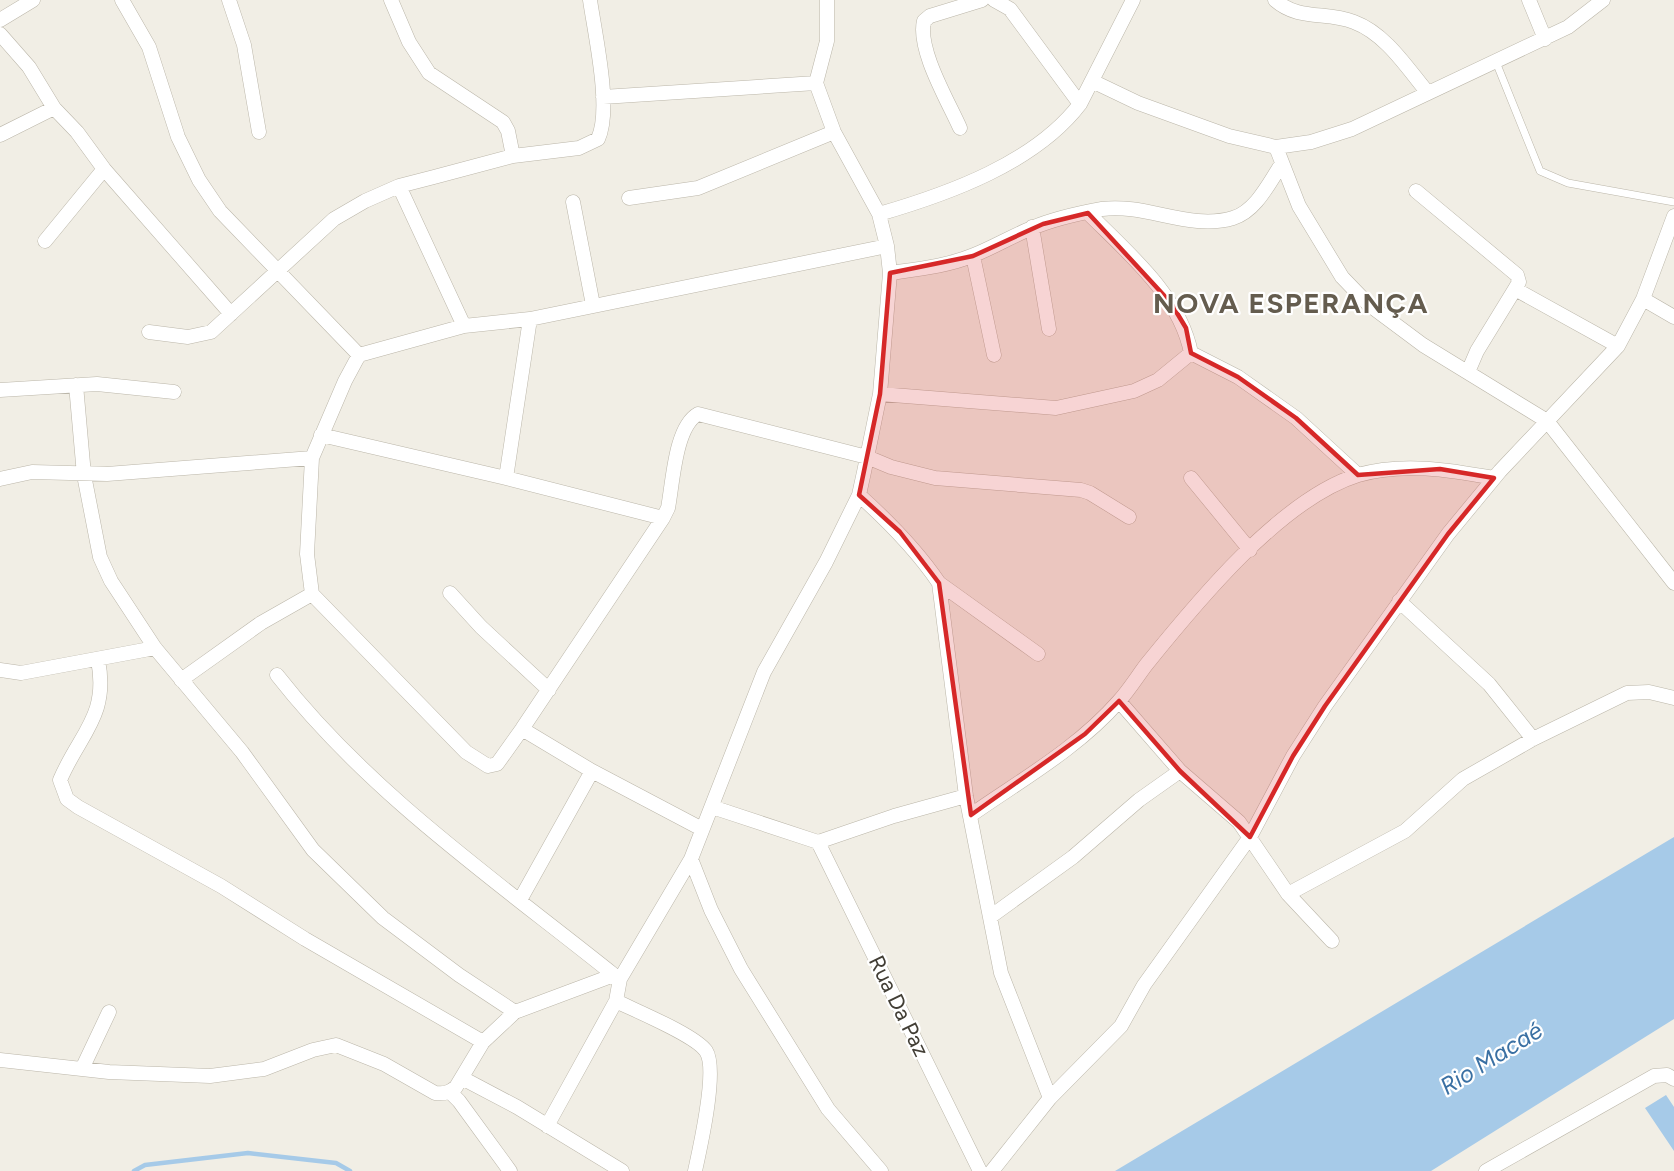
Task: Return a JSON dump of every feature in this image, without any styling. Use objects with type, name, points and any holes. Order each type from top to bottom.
[{"type":"street","points":[[0,20],[33,0]]},
{"type":"street","points":[[123,0],[149,47],[178,137],[199,180],[220,211],[359,355]]},
{"type":"street","points":[[229,0],[244,45],[258,132]]},
{"type":"street","points":[[391,0],[409,42],[429,73],[503,122],[508,130],[513,156]]},
{"type":"street","points":[[149,332],[188,337],[211,332],[334,219],[399,186],[513,156],[560,152],[590,145],[598,139],[602,131],[603,97],[590,0]]},
{"type":"street","points":[[547,1126],[616,1001],[617,977],[691,859],[764,672],[826,562],[859,495],[880,394],[890,273],[887,246],[879,214],[834,132],[816,83],[827,41],[827,0]]},
{"type":"street","points":[[960,128],[930,59],[921,30],[924,21],[930,16],[982,0]]},
{"type":"street","points":[[994,0],[1010,9],[1080,104]]},
{"type":"street","points":[[879,214],[947,193],[1010,162],[1070,118],[1080,104],[1133,0]]},
{"type":"street","points":[[1275,0],[1292,12],[1330,16],[1355,22],[1375,34],[1428,93]]},
{"type":"street","points":[[1529,0],[1545,39]]},
{"type":"street","points":[[1092,81],[1138,103],[1230,136],[1276,147],[1311,142],[1352,129],[1545,39],[1568,27],[1585,7],[1603,0]]},
{"type":"street","points":[[0,34],[39,80],[54,108],[77,132],[104,169],[231,314]]},
{"type":"street","points":[[603,97],[816,83]]},
{"type":"street","points":[[0,135],[54,108]]},
{"type":"street","points":[[629,198],[698,189],[834,132]]},
{"type":"street","points":[[1276,147],[1281,165],[1299,206],[1342,277],[1368,304],[1423,345],[1547,421],[1674,583]]},
{"type":"street","points":[[890,273],[940,266],[973,256],[1032,228],[1116,207],[1134,208],[1196,220],[1235,217],[1248,209],[1262,194],[1281,165]]},
{"type":"street","points":[[45,241],[104,169]]},
{"type":"street","points":[[399,186],[464,326]]},
{"type":"street","points":[[1416,191],[1510,267],[1519,282],[1477,351],[1468,372]]},
{"type":"street","points":[[573,202],[593,305]]},
{"type":"street","points":[[1088,213],[1171,303],[1186,328],[1191,353]]},
{"type":"street","points":[[992,1171],[1050,1098],[1121,1026],[1144,985],[1250,837],[1293,756],[1448,534],[1494,478],[1618,346],[1643,299],[1674,216]]},
{"type":"street","points":[[1032,228],[1049,329]]},
{"type":"street","points":[[887,246],[530,319],[464,326],[359,355],[312,458],[307,554],[312,594],[466,752],[483,765],[496,764],[549,690],[663,518],[668,507],[683,431],[689,419],[698,414],[867,457],[891,467],[935,478],[1075,489],[1090,493],[1129,517]]},
{"type":"street","points":[[973,256],[994,355]]},
{"type":"street","points":[[1515,288],[1618,346]]},
{"type":"street","points":[[1643,299],[1674,317]]},
{"type":"street","points":[[506,478],[530,319]]},
{"type":"street","points":[[880,394],[1056,408],[1134,391],[1158,380],[1191,353]]},
{"type":"street","points":[[1191,353],[1238,377],[1296,418],[1358,475]]},
{"type":"street","points":[[0,390],[76,385],[123,386],[174,392]]},
{"type":"street","points":[[76,385],[84,475],[95,537],[104,568],[155,648],[243,752],[313,850],[382,918],[459,975],[515,1012]]},
{"type":"street","points":[[321,435],[506,478],[663,518]]},
{"type":"street","points":[[0,480],[33,472],[84,475],[312,458]]},
{"type":"street","points":[[971,815],[1085,734],[1119,701],[1184,620],[1250,550],[1292,513],[1327,490],[1358,475],[1398,469],[1440,469],[1494,478]]},
{"type":"street","points":[[1191,478],[1250,550]]},
{"type":"street","points":[[859,495],[900,532],[922,557],[939,583],[1038,654]]},
{"type":"street","points":[[939,583],[966,796],[1001,974],[1050,1098]]},
{"type":"street","points":[[450,593],[481,627],[549,690]]},
{"type":"street","points":[[181,680],[261,622],[312,594]]},
{"type":"street","points":[[1399,602],[1489,684],[1533,739]]},
{"type":"street","points":[[0,670],[21,673],[155,648]]},
{"type":"street","points":[[98,660],[102,687],[99,708],[60,780],[67,799],[117,830],[221,886],[305,939],[483,1042]]},
{"type":"street","points":[[277,675],[323,729],[417,818],[617,977]]},
{"type":"street","points":[[1288,894],[1405,831],[1463,779],[1533,739],[1627,693],[1649,693],[1674,698]]},
{"type":"street","points":[[1119,701],[1180,771],[1239,822],[1288,894],[1332,941]]},
{"type":"street","points":[[522,729],[592,771],[702,829]]},
{"type":"street","points":[[520,900],[592,771]]},
{"type":"street","points":[[990,917],[1072,857],[1138,800],[1180,771]]},
{"type":"street","points":[[712,807],[818,842],[894,816],[966,796]]},
{"type":"street","name":"Rua Da Paz","points":[[818,842],[980,1171]]},
{"type":"street","points":[[691,859],[711,910],[741,969],[783,1039],[828,1109],[880,1171]]},
{"type":"street","points":[[0,1060],[82,1070],[210,1076],[264,1069],[313,1050],[336,1045],[368,1056],[435,1093],[450,1092],[462,1078],[483,1042],[515,1012],[617,977]]},
{"type":"street","points":[[616,1001],[686,1036],[701,1045],[708,1053],[710,1077],[695,1171]]},
{"type":"street","points":[[82,1070],[109,1012]]},
{"type":"street","points":[[1486,1171],[1654,1076],[1667,1075],[1674,1079]]},
{"type":"street","points":[[462,1078],[622,1171]]},
{"type":"street","points":[[450,1092],[510,1171]]},
{"type":"lane","points":[[1496,62],[1540,171],[1568,183],[1674,202]]},
{"type":"highlighted area","points":[[1088,213],[1171,303],[1186,328],[1191,353],[1238,377],[1296,418],[1358,475],[1440,469],[1494,478],[1448,534],[1325,706],[1293,756],[1250,837],[1180,771],[1119,701],[1085,734],[971,815],[939,583],[900,532],[859,495],[880,394],[890,273],[973,256],[1043,224]]},
{"type":"water","name":"Rio Macaé","points":[[1674,837],[1674,1019],[1431,1171],[1115,1171]]},
{"type":"water","points":[[1666,1095],[1674,1107],[1674,1151],[1645,1108]]},
{"type":"waterway","points":[[134,1171],[145,1165],[248,1153],[336,1163],[350,1171]]},
{"type":"district","name":"NOVA ESPERANÇA","points":[[1291,303]]}]
